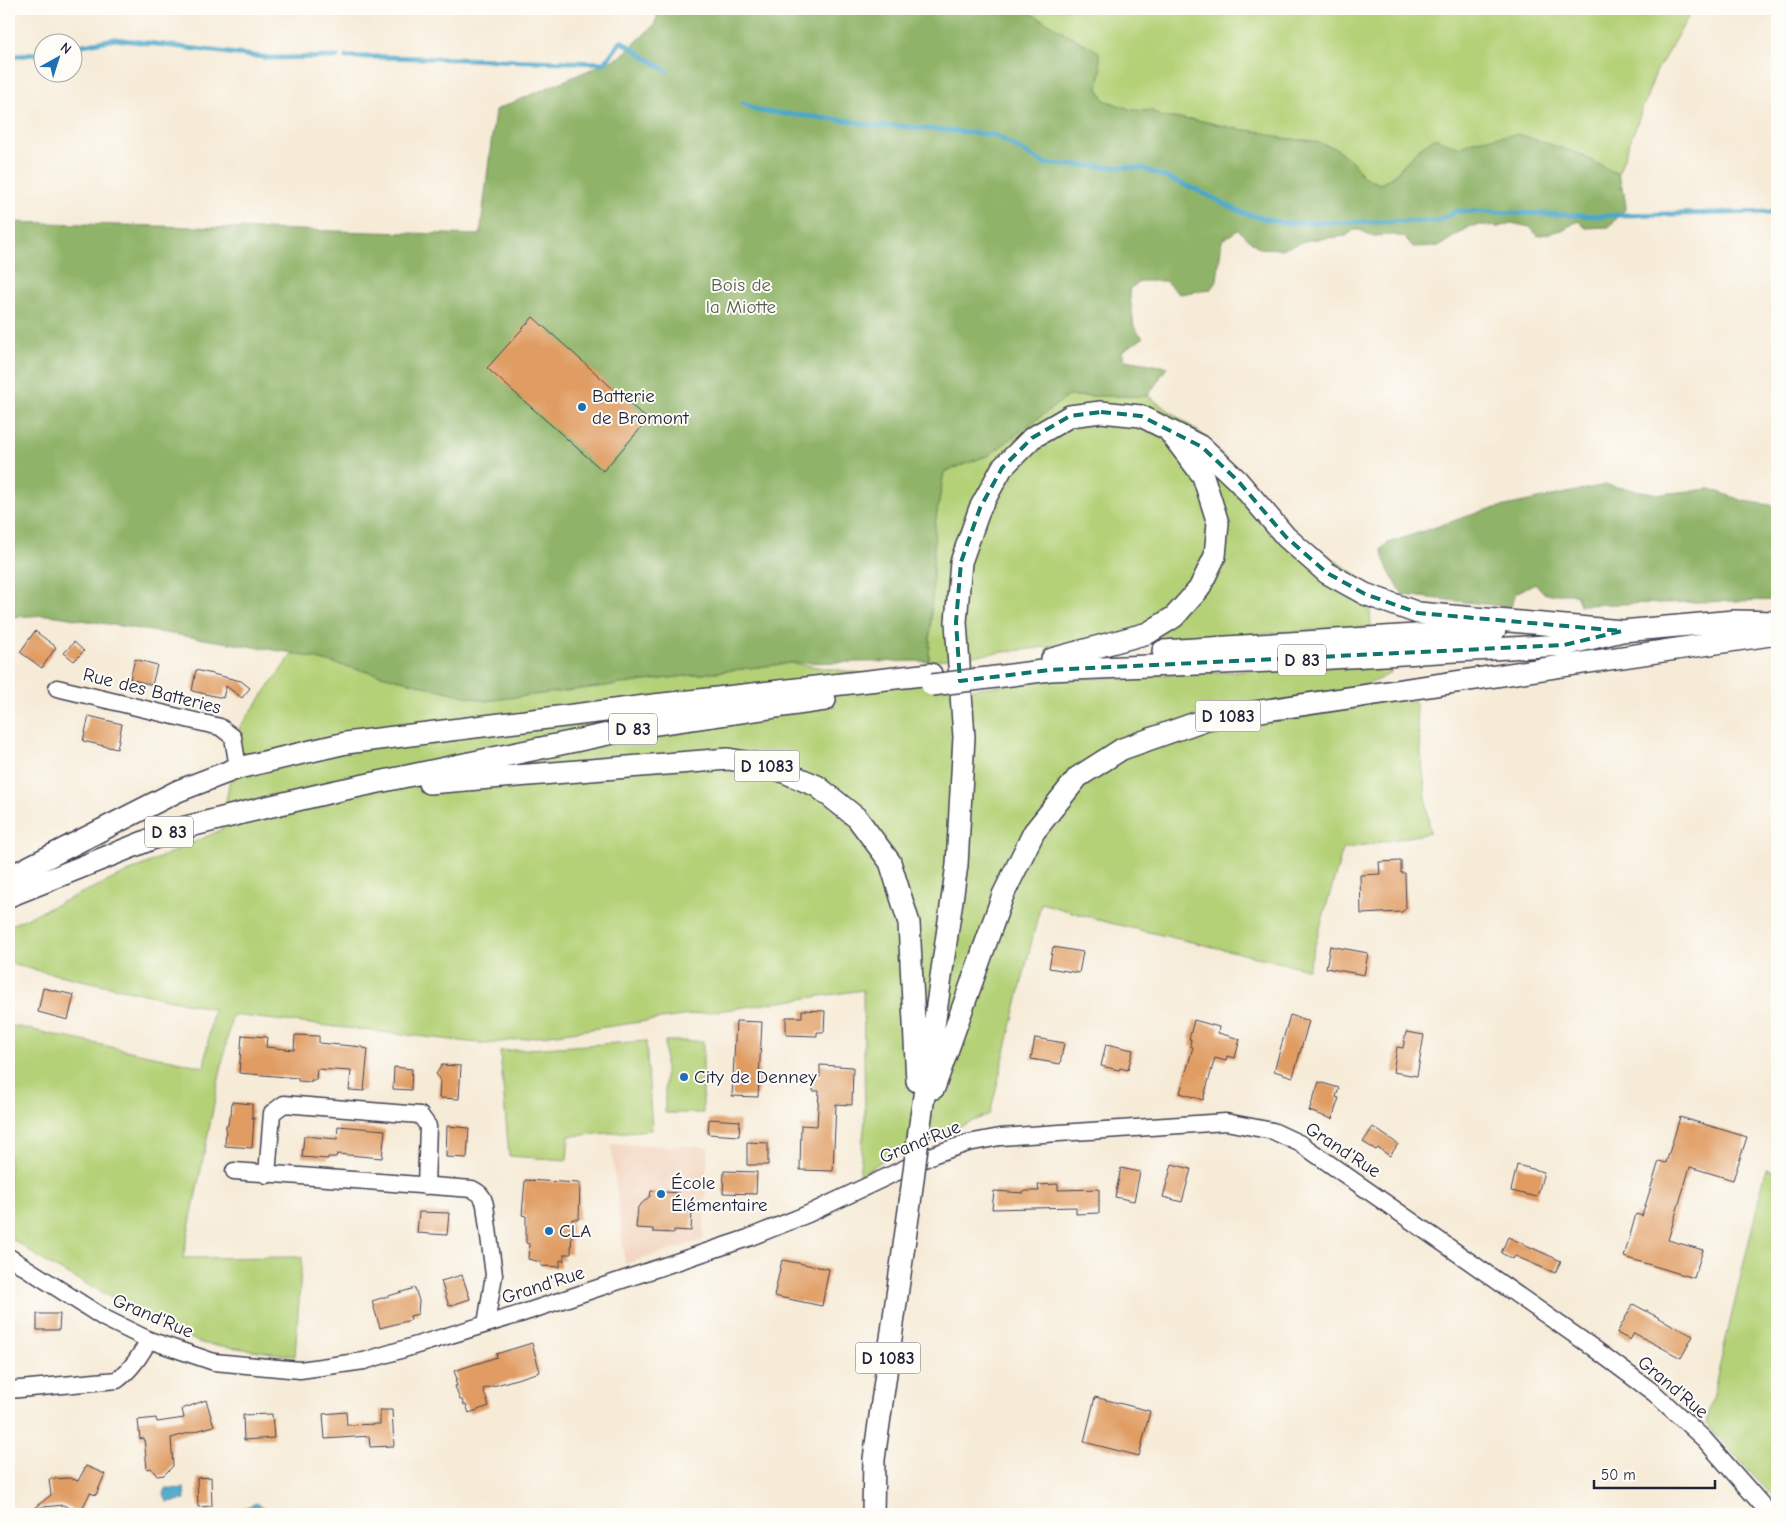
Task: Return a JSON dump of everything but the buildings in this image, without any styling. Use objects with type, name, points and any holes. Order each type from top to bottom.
[{"type":"main road","name":"D 1083","points":[[873,1514],[874,1459],[957,865],[964,737],[956,622],[961,562],[980,508],[1002,468],[1032,438],[1070,416],[1100,412],[1141,416],[1202,446],[1238,481],[1286,537],[1327,573],[1365,594],[1418,613],[1567,626]]},
{"type":"main road","name":"D 1083","points":[[1052,659],[1148,633],[1174,617],[1199,590],[1215,556],[1218,522],[1203,476],[1167,428]]},
{"type":"main road","name":"D 83","points":[[979,673],[1296,660],[1564,645],[1622,631],[1734,621],[1777,622]]},
{"type":"main road","name":"D 83","points":[[9,877],[178,791],[238,768],[346,743],[931,679],[979,673],[1052,659],[1567,626],[1622,631]]},
{"type":"main road","name":"D 1083","points":[[919,1131],[1003,895],[1034,832],[1078,777],[1122,749],[1207,719],[1777,634]]},
{"type":"main road","name":"D 83","points":[[9,896],[174,830],[336,791],[656,724],[931,679]]},
{"type":"main road","name":"D 1083","points":[[336,791],[728,759],[770,766],[817,786],[857,818],[890,862],[909,923],[919,1131]]},
{"type":"street","name":"Rue des Batteries","points":[[57,688],[220,727],[233,737],[238,768]]},
{"type":"street","points":[[267,1175],[272,1113],[284,1104],[420,1115],[428,1126],[426,1186]]},
{"type":"street","name":"Grand'Rue","points":[[9,1257],[104,1318],[149,1340],[214,1362],[300,1370],[364,1361],[486,1324],[748,1238],[808,1214],[935,1154],[968,1142],[1000,1137],[1226,1122],[1273,1131],[1301,1144],[1592,1347],[1654,1393],[1704,1439],[1770,1514]]},
{"type":"street","points":[[234,1171],[472,1189],[484,1199],[494,1275],[486,1324]]},
{"type":"street","points":[[9,1390],[117,1380],[126,1374],[149,1340]]},
{"type":"highlighted area","points":[[1101,412],[1141,416],[1202,447],[1238,481],[1286,537],[1327,573],[1365,594],[1418,613],[1622,631],[1564,645],[1050,670],[960,681],[956,622],[961,562],[980,508],[1002,468],[1032,438],[1070,416]]},
{"type":"shaded area","name":"École Élémentaire","points":[[611,1144],[708,1147],[703,1240],[625,1264]]},
{"type":"green space","name":"Bois de la Miotte","points":[[660,9],[1023,9],[1099,52],[1101,70],[1098,88],[1104,100],[1132,110],[1152,111],[1162,117],[1202,121],[1237,129],[1262,132],[1281,138],[1313,141],[1335,148],[1352,161],[1362,176],[1380,184],[1393,177],[1418,149],[1434,138],[1459,147],[1475,140],[1518,134],[1577,153],[1618,174],[1626,208],[1609,227],[1586,228],[1578,221],[1562,230],[1538,236],[1530,227],[1511,223],[1498,227],[1471,226],[1439,246],[1413,247],[1403,237],[1393,235],[1373,236],[1360,230],[1354,230],[1346,236],[1308,240],[1283,249],[1259,248],[1238,230],[1222,240],[1217,280],[1211,289],[1179,294],[1165,281],[1141,281],[1129,289],[1134,327],[1143,338],[1122,351],[1125,360],[1167,367],[1148,396],[1068,396],[989,455],[944,472],[935,524],[929,661],[790,663],[485,701],[293,653],[50,615],[9,617],[9,222],[480,235],[495,110],[620,57],[654,25]]},
{"type":"green space","points":[[1023,9],[1693,9],[1656,72],[1618,174],[1577,153],[1475,140],[1459,147],[1418,149],[1392,177],[1380,184],[1362,176],[1352,161],[1335,148],[1313,141],[1281,138],[1262,132],[1237,129],[1202,121],[1162,117],[1152,111],[1132,110],[1104,100],[1098,88],[1101,70],[1098,52]]},
{"type":"green space","points":[[1068,396],[1148,396],[1203,435],[1295,533],[1357,575],[1370,610],[1371,627],[1170,640],[1094,639],[1055,646],[929,661],[935,524],[944,472],[989,455]]},
{"type":"green space","points":[[1605,485],[1659,494],[1710,489],[1744,501],[1777,506],[1777,600],[1580,605],[1576,594],[1545,594],[1535,583],[1516,593],[1511,607],[1403,595],[1388,570],[1381,549],[1388,543],[1486,510]]},
{"type":"green space","points":[[293,653],[485,701],[790,663],[972,689],[1032,681],[1389,664],[1391,673],[1361,688],[1415,701],[1430,833],[1343,849],[1308,969],[1110,923],[1041,903],[990,1114],[894,1153],[859,1176],[865,1120],[863,990],[487,1044],[232,1015],[183,1258],[302,1257],[295,1356],[200,1343],[50,1265],[9,1237],[9,1025],[204,1067],[213,1009],[9,964],[9,926],[221,830],[239,728]]},
{"type":"green space","points":[[646,1041],[652,1130],[569,1136],[567,1160],[509,1156],[500,1051]]},
{"type":"green space","name":"City de Denney","points":[[665,1041],[703,1041],[703,1113],[665,1113]]},
{"type":"green space","points":[[1766,1169],[1777,1172],[1777,1500],[1706,1424]]},
{"type":"water","points":[[184,1488],[185,1500],[167,1502],[163,1494],[166,1489]]},
{"type":"water","points":[[256,1503],[266,1508],[267,1514],[223,1514],[248,1507]]},
{"type":"waterway","points":[[82,45],[115,39],[270,58],[337,57]]},
{"type":"waterway","points":[[346,57],[605,63],[621,41],[667,71]]},
{"type":"waterway","points":[[9,57],[32,54]]},
{"type":"waterway","points":[[743,103],[759,111],[852,121],[872,126],[898,126],[995,135],[1045,164],[1142,168],[1195,189],[1243,213],[1283,223],[1437,221],[1457,211],[1603,216],[1777,212]]},
{"type":"place","name":"Batterie de Bromont","points":[[582,407]]},
{"type":"place","name":"City de Denney","points":[[684,1077]]},
{"type":"place","name":"École Élémentaire","points":[[661,1194]]},
{"type":"place","name":"CLA","points":[[549,1231]]}]
